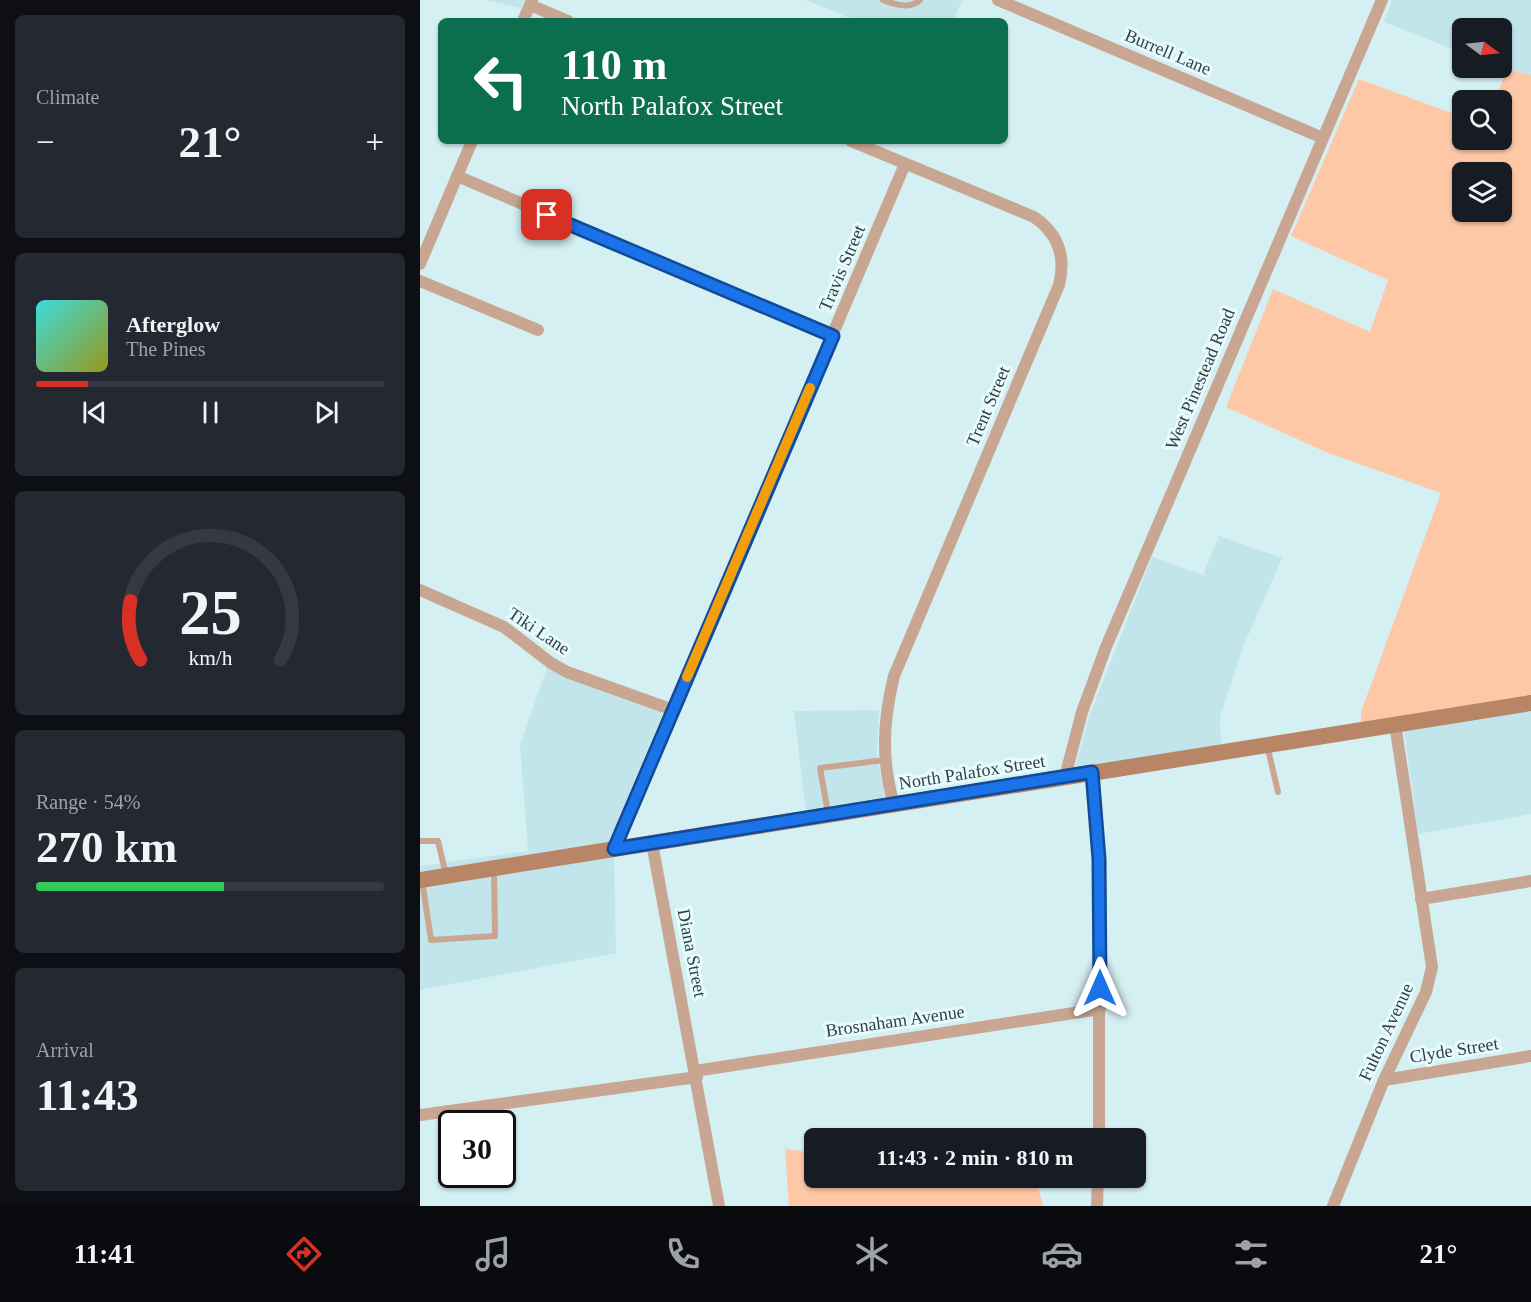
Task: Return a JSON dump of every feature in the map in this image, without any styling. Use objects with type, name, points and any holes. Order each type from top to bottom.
[{"type":"main road","name":"North Palafox Street","points":[[421,880],[1531,703]]},
{"type":"street","name":"Burrell Lane","points":[[999,0],[1323,138]]},
{"type":"street","name":"West Pinestead Road","points":[[1065,777],[1082,712],[1106,647],[1382,0]]},
{"type":"street","points":[[524,18],[531,2],[562,18]]},
{"type":"street","points":[[420,264],[471,144]]},
{"type":"street","name":"Trent Street","points":[[858,144],[1042,222],[1059,246],[1063,271],[894,676],[885,719],[885,760],[894,804]]},
{"type":"street","name":"Travis Street","points":[[614,849],[905,164]]},
{"type":"street","points":[[457,176],[833,336]]},
{"type":"street","points":[[420,281],[538,330]]},
{"type":"street","name":"Tiki Lane","points":[[420,590],[504,627],[551,663],[567,672],[673,710]]},
{"type":"street","name":"Fulton Avenue","points":[[1333,1206],[1384,1080],[1426,992],[1432,967],[1395,724]]},
{"type":"street","points":[[1092,772],[1099,859],[1099,1128]]},
{"type":"street","name":"Diana Street","points":[[652,843],[719,1206]]},
{"type":"street","points":[[1421,899],[1531,881]]},
{"type":"street","name":"Brosnaham Avenue","points":[[420,1114],[696,1074],[1100,1009]]},
{"type":"street","name":"Clyde Street","points":[[1384,1080],[1531,1056]]},
{"type":"street","points":[[1097,1206],[1098,1188]]},
{"type":"lane","points":[[883,0],[902,6],[917,4],[921,0]]},
{"type":"lane","points":[[1267,745],[1278,792]]},
{"type":"lane","points":[[829,815],[820,768],[885,760]]},
{"type":"lane","points":[[420,841],[438,841],[446,876]]},
{"type":"lane","points":[[421,880],[424,914],[431,940],[495,936],[494,868]]},
{"type":"shaded area","points":[[485,0],[524,0],[521,8]]},
{"type":"shaded area","points":[[805,0],[962,0],[954,18],[850,18]]},
{"type":"shaded area","points":[[1392,0],[1531,0],[1531,75],[1512,70],[1512,18],[1452,18],[1452,49],[1384,22]]},
{"type":"shaded area","points":[[1512,70],[1531,75],[1531,696],[1361,723],[1361,712],[1441,493],[1328,453],[1226,407],[1273,289],[1370,332],[1388,280],[1291,236],[1359,79],[1452,113],[1452,150],[1512,150],[1512,90],[1499,90],[1504,78],[1512,78]]},
{"type":"shaded area","points":[[1219,536],[1282,558],[1243,647],[1220,717],[1221,745],[1075,768],[1090,714],[1152,557],[1203,575]]},
{"type":"shaded area","points":[[547,668],[574,681],[663,713],[608,843],[420,873],[420,866],[528,851],[520,745]]},
{"type":"shaded area","points":[[1531,709],[1531,814],[1418,834],[1404,730]]},
{"type":"shaded area","points":[[879,710],[877,754],[885,799],[806,812],[794,711]]},
{"type":"shaded area","points":[[614,856],[616,953],[420,990],[420,886]]},
{"type":"shaded area","points":[[785,1149],[804,1152],[804,1188],[1038,1188],[1043,1206],[789,1206]]},
{"type":"slow traffic","points":[[687,677],[810,388]]},
{"type":"route","points":[[547,215],[833,336],[614,849],[1092,772],[1099,859],[1100,988]]}]
